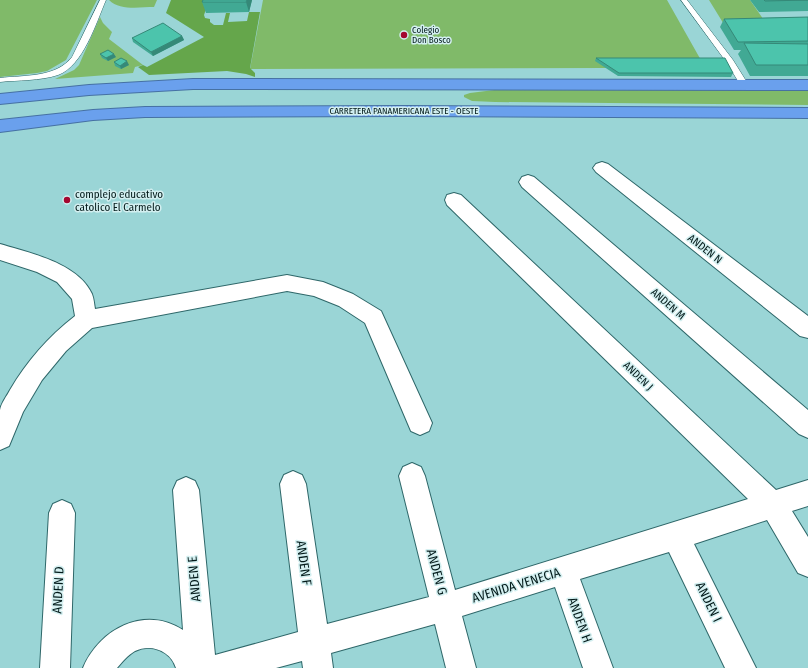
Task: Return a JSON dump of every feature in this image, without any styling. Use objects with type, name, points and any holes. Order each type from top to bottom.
[{"type":"highway","points":[[401,84],[419,88],[424,95],[419,102],[405,110]]},
{"type":"highway","points":[[472,84],[454,88],[449,95],[455,102],[476,112]]},
{"type":"highway","points":[[0,99],[89,90],[162,85],[808,85]]},
{"type":"highway","name":"CARRETERA PANAMERICANA ESTE - OESTE","points":[[0,126],[93,115],[145,112],[405,110],[476,112],[808,113]]},
{"type":"street","name":"ANDEN N","points":[[602,168],[808,330]]},
{"type":"street","name":"ANDEN M","points":[[528,182],[808,426]]},
{"type":"street","name":"ANDEN J","points":[[454,200],[772,504],[808,563]]},
{"type":"street","points":[[0,252],[44,266],[64,276],[82,296],[86,320]]},
{"type":"street","points":[[0,438],[9,413],[30,376],[67,334],[86,320],[288,283],[316,288],[346,300],[373,317],[420,423]]},
{"type":"street","name":"ANDEN G","points":[[412,476],[462,668]]},
{"type":"street","name":"ANDEN F","points":[[293,484],[316,655]]},
{"type":"street","name":"ANDEN E","points":[[186,490],[201,668]]},
{"type":"street","name":"AVENIDA VENECIA","points":[[221,668],[316,655],[446,607],[676,536],[808,493]]},
{"type":"street","name":"ANDEN D","points":[[55,668],[62,513]]},
{"type":"street","name":"ANDEN I","points":[[676,536],[741,668]]},
{"type":"street","name":"ANDEN H","points":[[563,571],[598,668]]},
{"type":"street","points":[[98,668],[108,655],[119,645],[132,637],[144,634],[156,634],[167,636],[177,642],[185,651],[191,668]]},
{"type":"lane","points":[[0,80],[52,74],[60,72],[71,64],[76,57],[104,0]]},
{"type":"lane","points":[[684,0],[702,27],[723,51],[744,84]]},
{"type":"green space","points":[[0,0],[97,0],[66,60],[47,71],[0,77]]},
{"type":"green space","points":[[109,0],[157,0],[154,7],[137,8],[119,6]]},
{"type":"green space","points":[[171,0],[209,0],[204,15],[205,18],[210,19],[210,22],[214,25],[223,25],[226,13],[230,13],[228,22],[247,21],[249,12],[260,12],[250,68],[255,73],[255,77],[227,71],[149,75],[138,67],[143,65],[147,67],[204,37],[166,13]]},
{"type":"green space","points":[[263,0],[667,0],[702,62],[606,68],[250,69]]},
{"type":"green space","points":[[709,0],[750,0],[768,26],[725,26]]},
{"type":"green space","points":[[100,17],[103,23],[112,32],[109,39],[143,65],[135,67],[133,73],[55,79],[74,70],[79,65]]},
{"type":"green space","points":[[494,90],[808,90],[808,105],[495,102],[472,101],[464,97],[464,95],[470,93]]},
{"type":"building","points":[[203,0],[247,0],[246,2],[202,2]]},
{"type":"building","points":[[764,0],[808,0],[765,1]]},
{"type":"building","points":[[808,17],[808,41],[738,42],[724,19]]},
{"type":"building","points":[[163,23],[182,36],[151,52],[132,38]]},
{"type":"building","points":[[744,43],[808,44],[808,65],[756,65]]},
{"type":"building","points":[[108,50],[114,54],[106,58],[100,54]]},
{"type":"building","points":[[121,58],[127,61],[120,66],[114,62]]},
{"type":"building","points":[[596,58],[725,58],[733,73],[619,73]]},
{"type":"place","name":"Colegio Don Bosco","points":[[404,35]]},
{"type":"place","name":"complejo educativo catolico El Carmelo","points":[[67,200]]}]
